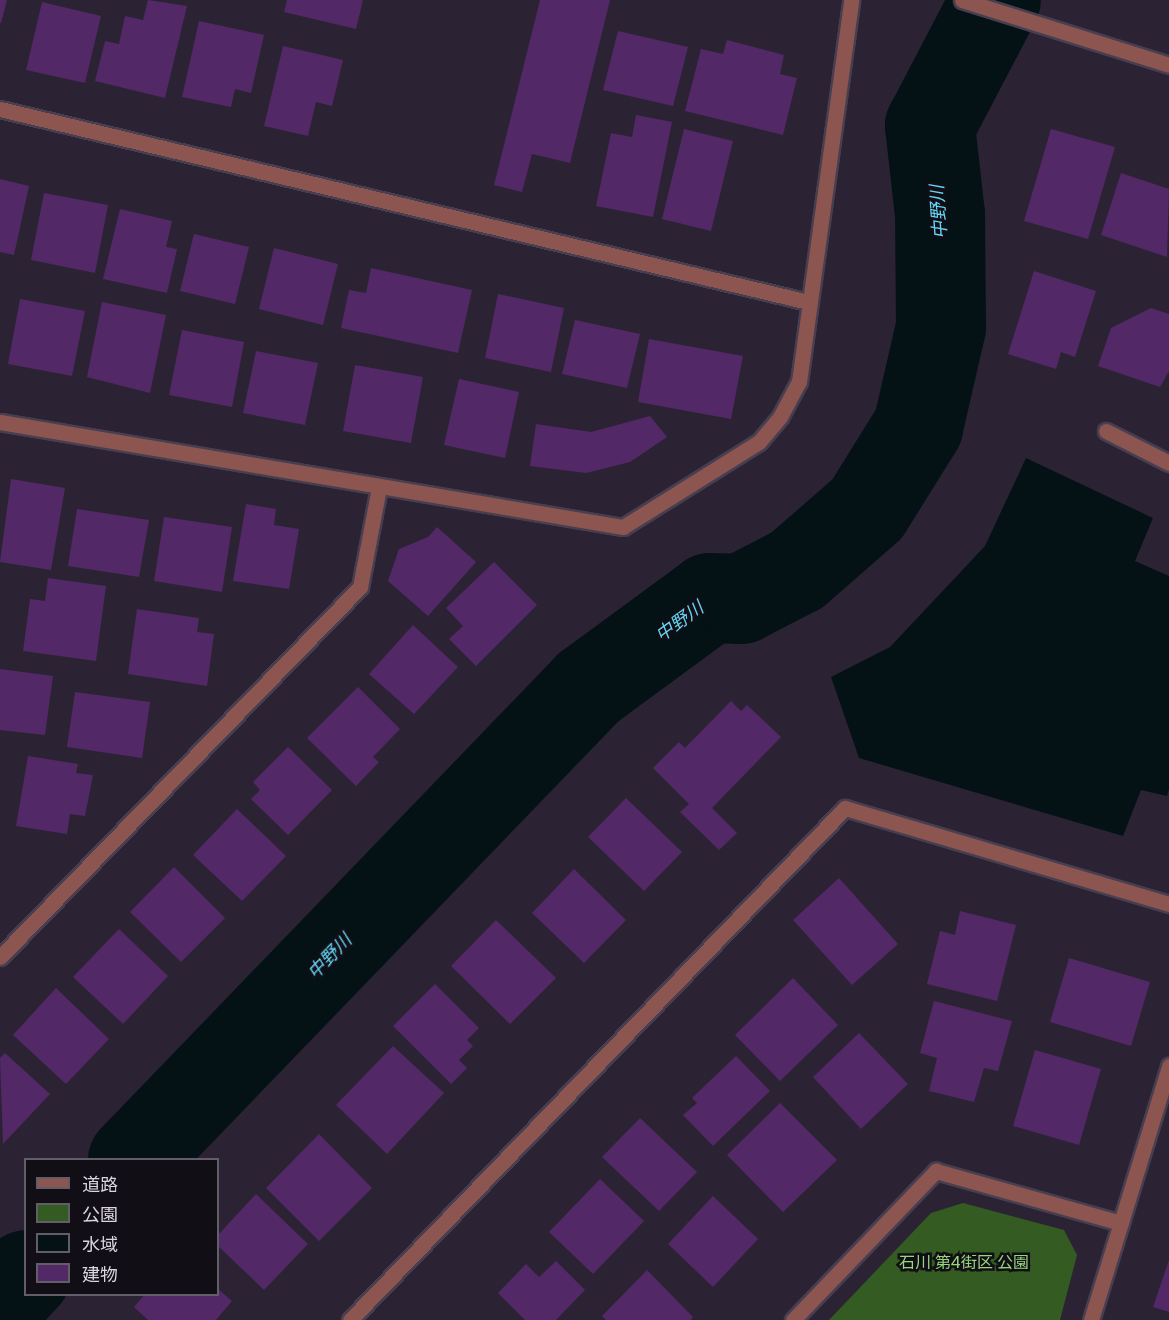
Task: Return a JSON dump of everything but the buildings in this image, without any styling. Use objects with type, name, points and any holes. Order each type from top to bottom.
[{"type":"street","points":[[0,422],[623,527],[759,442],[780,417],[799,382],[808,302],[852,0]]},
{"type":"street","points":[[962,0],[1056,27],[1169,65]]},
{"type":"street","points":[[0,109],[808,302]]},
{"type":"street","points":[[1106,431],[1169,463]]},
{"type":"street","points":[[0,957],[360,587],[379,487]]},
{"type":"street","points":[[350,1320],[845,808],[1169,904]]},
{"type":"street","points":[[1091,1320],[1169,1066]]},
{"type":"street","points":[[793,1320],[936,1171],[1122,1222]]},
{"type":"green space","name":"石川 第4街区 公園","points":[[963,1203],[1064,1230],[1077,1255],[1060,1320],[829,1320],[931,1213]]},
{"type":"water","points":[[1026,458],[1153,518],[1135,561],[1169,576],[1169,789],[1167,796],[1141,790],[1123,836],[859,758],[831,677],[890,647],[985,546]]},
{"type":"waterway","name":"中野川","points":[[135,1158],[589,687],[710,598],[741,599],[797,570],[867,509],[918,427],[941,327],[940,215],[930,126],[996,0]]},
{"type":"waterway","name":"中野川","points":[[0,1303],[24,1277]]}]
